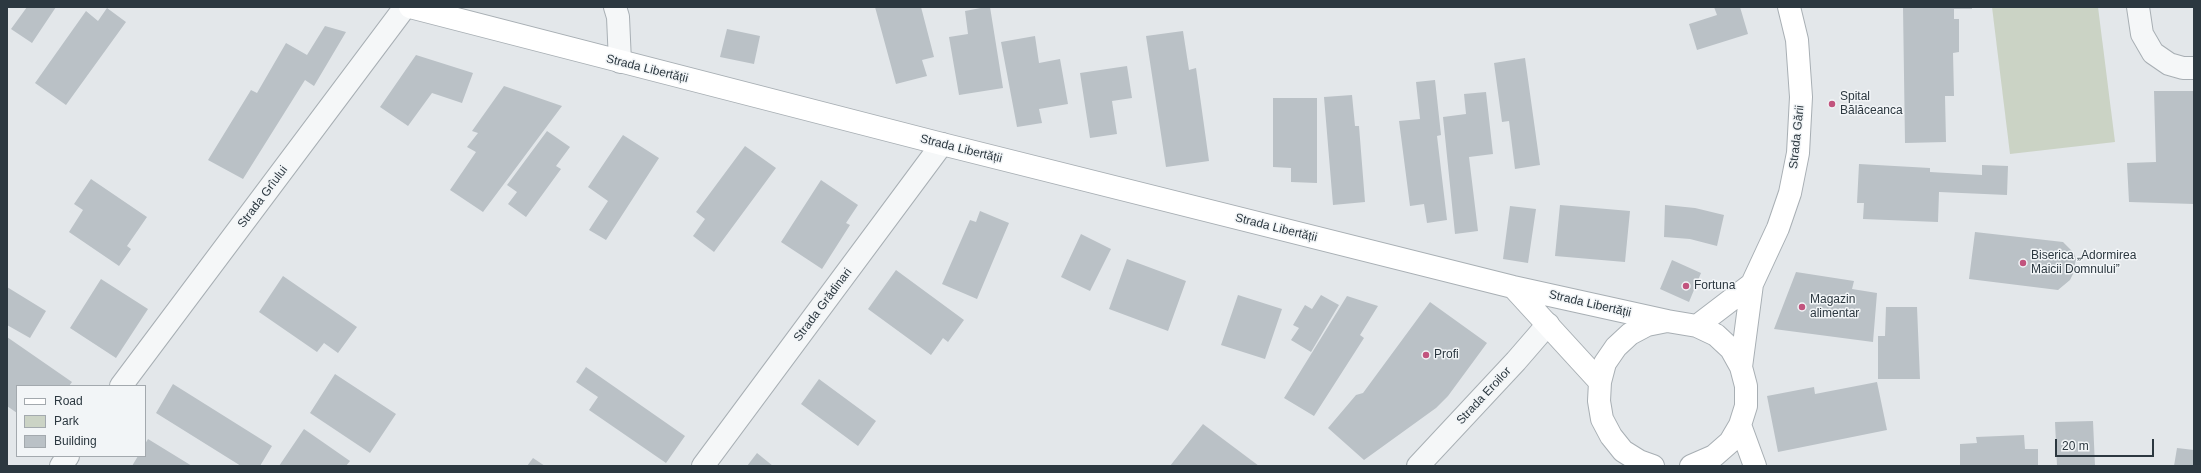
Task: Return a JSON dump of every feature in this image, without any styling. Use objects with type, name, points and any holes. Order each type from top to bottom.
[{"type":"main road","name":"Strada Libertății","points":[[410,7],[942,144],[1513,287],[1667,321],[1697,326],[1721,340],[1730,349],[1741,367],[1746,386],[1746,406],[1740,425],[1730,442],[1714,456],[1691,466]]},
{"type":"main road","name":"Strada Gării","points":[[1741,367],[1752,284],[1778,228],[1790,193],[1798,153],[1801,97],[1797,40],[1789,7]]},
{"type":"main road","name":"Strada Gării","points":[[1697,326],[1752,284]]},
{"type":"main road","name":"Strada Libertății","points":[[1513,287],[1600,382]]},
{"type":"main road","name":"Strada Libertății","points":[[1653,466],[1639,461],[1623,450],[1611,436],[1602,419],[1599,401],[1600,382],[1606,363],[1616,347],[1630,334],[1647,325],[1667,321]]},
{"type":"main road","points":[[1740,425],[1755,466]]},
{"type":"street","name":"Strada Grîului","points":[[122,385],[405,7]]},
{"type":"street","points":[[615,7],[618,17],[620,62]]},
{"type":"street","points":[[2138,7],[2142,34],[2153,53],[2169,64],[2184,68],[2194,68]]},
{"type":"street","name":"Strada Grădinari","points":[[703,466],[942,144]]},
{"type":"street","name":"Strada Eroilor","points":[[1418,466],[1516,361],[1548,324]]},
{"type":"street","points":[[61,466],[67,457]]},
{"type":"green space","points":[[1992,7],[2098,7],[2115,142],[2010,154]]},
{"type":"building","points":[[27,7],[56,7],[32,43],[11,29]]},
{"type":"building","points":[[875,7],[921,7],[934,57],[922,60],[927,76],[896,84]]},
{"type":"building","points":[[990,7],[1003,88],[959,95],[949,37],[968,34],[965,11]]},
{"type":"building","points":[[1714,7],[1740,7],[1748,34],[1697,50],[1689,24],[1717,15]]},
{"type":"building","points":[[1903,7],[1972,7],[1972,9],[1954,9],[1954,19],[1959,19],[1959,52],[1953,53],[1954,96],[1945,96],[1946,142],[1905,143]]},
{"type":"building","points":[[107,8],[126,22],[66,105],[35,83],[86,11],[98,21]]},
{"type":"building","points":[[325,26],[346,32],[314,86],[305,80],[243,179],[208,160],[251,90],[257,93],[286,43],[307,55]]},
{"type":"building","points":[[727,29],[760,36],[754,64],[720,57]]},
{"type":"building","points":[[1183,31],[1189,70],[1196,68],[1209,161],[1166,167],[1146,36]]},
{"type":"building","points":[[1035,36],[1039,63],[1060,59],[1068,104],[1039,109],[1042,123],[1017,127],[1001,42]]},
{"type":"building","points":[[416,55],[473,73],[462,103],[432,93],[408,126],[380,107]]},
{"type":"building","points":[[1525,58],[1540,165],[1515,169],[1509,121],[1502,122],[1494,63]]},
{"type":"building","points":[[1127,66],[1132,98],[1112,101],[1117,134],[1090,138],[1080,73]]},
{"type":"building","points":[[1435,80],[1441,135],[1437,136],[1447,220],[1427,223],[1424,204],[1410,206],[1399,121],[1420,119],[1416,82]]},
{"type":"building","points":[[504,86],[562,106],[483,212],[450,190],[476,152],[467,147],[478,133],[472,131]]},
{"type":"building","points":[[2154,91],[2194,91],[2194,204],[2129,202],[2127,163],[2156,162]]},
{"type":"building","points":[[1486,92],[1493,154],[1469,157],[1478,231],[1455,234],[1443,117],[1466,114],[1464,94]]},
{"type":"building","points":[[1352,95],[1355,126],[1359,126],[1365,202],[1333,205],[1324,97]]},
{"type":"building","points":[[1273,98],[1317,98],[1317,183],[1291,182],[1291,168],[1273,167]]},
{"type":"building","points":[[547,131],[570,147],[556,166],[561,169],[526,217],[508,204],[517,192],[507,185]]},
{"type":"building","points":[[623,135],[659,158],[606,240],[589,230],[608,201],[588,187]]},
{"type":"building","points":[[745,146],[776,168],[714,252],[693,236],[705,219],[696,212]]},
{"type":"building","points":[[1859,164],[1930,168],[1930,172],[1982,175],[1982,165],[2008,166],[2007,195],[1939,192],[1938,222],[1863,219],[1864,203],[1857,203]]},
{"type":"building","points":[[91,179],[147,217],[127,246],[131,249],[119,266],[69,232],[83,210],[74,204]]},
{"type":"building","points":[[821,180],[858,205],[846,223],[850,225],[822,269],[781,242]]},
{"type":"building","points":[[1560,205],[1630,211],[1625,262],[1555,256]]},
{"type":"building","points":[[1665,205],[1695,208],[1724,215],[1717,246],[1690,239],[1664,237]]},
{"type":"building","points":[[1510,206],[1536,209],[1528,263],[1503,259]]},
{"type":"building","points":[[980,211],[1009,223],[977,299],[942,284],[970,220],[976,222]]},
{"type":"building","name":"Biserica „Adormirea Maicii Domnului”","points":[[1975,232],[2063,242],[2074,253],[2076,259],[2073,274],[2070,280],[2058,290],[1969,279]]},
{"type":"building","points":[[1081,234],[1111,249],[1090,291],[1061,277]]},
{"type":"building","points":[[1127,259],[1186,281],[1168,331],[1109,309]]},
{"type":"building","points":[[1672,260],[1701,273],[1689,302],[1660,289]]},
{"type":"building","points":[[896,270],[964,320],[948,342],[943,338],[931,355],[868,309]]},
{"type":"building","points":[[1796,272],[1854,281],[1852,289],[1877,293],[1873,342],[1774,329]]},
{"type":"building","points":[[283,276],[357,327],[338,353],[324,343],[317,352],[259,312]]},
{"type":"building","points":[[101,279],[148,309],[116,358],[70,328]]},
{"type":"building","points":[[7,287],[46,311],[30,338],[7,325]]},
{"type":"building","points":[[1238,295],[1282,309],[1265,359],[1221,345]]},
{"type":"building","points":[[1321,295],[1339,305],[1311,352],[1291,340],[1299,328],[1293,325],[1305,305],[1312,309]]},
{"type":"building","points":[[1347,296],[1378,306],[1360,335],[1364,338],[1314,416],[1284,398]]},
{"type":"building","points":[[1430,302],[1487,343],[1448,396],[1436,408],[1364,460],[1328,428],[1356,395],[1363,393]]},
{"type":"building","points":[[1886,307],[1917,307],[1920,379],[1878,379],[1878,336],[1885,336]]},
{"type":"building","points":[[7,337],[72,382],[70,385],[16,385],[16,412],[7,406]]},
{"type":"building","points":[[586,367],[685,436],[666,463],[589,410],[598,397],[576,382]]},
{"type":"building","points":[[335,374],[396,414],[370,453],[310,413]]},
{"type":"building","points":[[819,379],[876,421],[858,446],[801,404]]},
{"type":"building","points":[[1877,382],[1887,430],[1778,452],[1767,396],[1814,387],[1815,394]]},
{"type":"building","points":[[173,384],[272,446],[260,466],[241,466],[156,413]]},
{"type":"building","points":[[2093,421],[2095,466],[2057,466],[2055,422]]},
{"type":"building","points":[[1203,424],[1259,466],[1170,466]]},
{"type":"building","points":[[304,429],[350,461],[346,466],[279,466]]},
{"type":"building","points":[[2024,435],[2025,449],[2038,449],[2038,466],[1960,466],[1960,444],[1977,443],[1976,437]]},
{"type":"building","points":[[148,439],[192,466],[132,466],[137,457],[146,457],[146,442]]},
{"type":"building","points":[[2177,448],[2194,450],[2194,466],[2174,466]]},
{"type":"building","points":[[757,453],[773,466],[747,466]]},
{"type":"building","points":[[533,458],[545,466],[527,466]]},
{"type":"place","name":"Spital Bălăceanca","points":[[1832,104]]},
{"type":"place","name":"Biserica „Adormirea Maicii Domnului”","points":[[2023,263]]},
{"type":"place","name":"Fortuna","points":[[1686,286]]},
{"type":"place","name":"Magazin alimentar","points":[[1802,307]]},
{"type":"place","name":"Profi","points":[[1426,355]]}]
